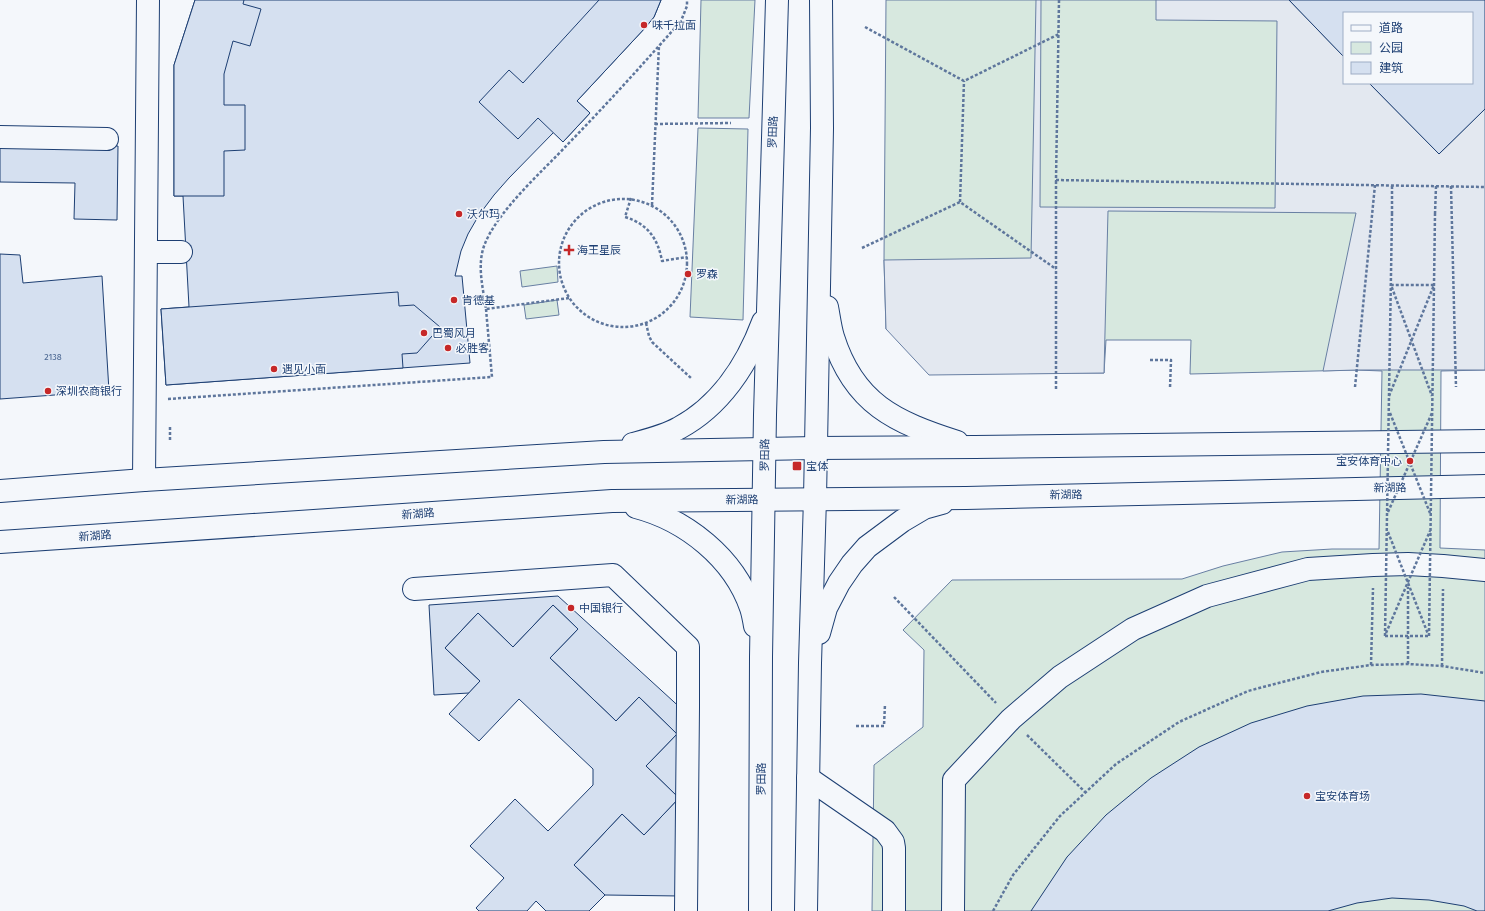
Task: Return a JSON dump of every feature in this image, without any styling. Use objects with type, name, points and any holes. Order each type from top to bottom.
[{"type":"main road","points":[[144,480],[148,0]]},
{"type":"main road","name":"罗田路","points":[[760,911],[761,657],[776,0]]},
{"type":"main road","points":[[806,911],[810,663],[816,498],[822,128],[821,0]]},
{"type":"main road","points":[[0,137],[107,139]]},
{"type":"main road","points":[[146,252],[181,252]]},
{"type":"main road","points":[[819,270],[833,337],[849,371],[862,392],[886,412],[907,424],[975,447]]},
{"type":"main road","points":[[604,452],[652,439],[678,429],[704,412],[715,402],[742,366],[756,342],[768,306]]},
{"type":"main road","points":[[0,491],[144,480],[604,452],[816,448],[1485,442]]},
{"type":"main road","name":"新湖路","points":[[0,542],[612,501],[764,500],[816,498],[966,498],[1485,486]]},
{"type":"main road","points":[[810,663],[826,608],[839,583],[852,564],[867,547],[902,521],[924,508],[966,498]]},
{"type":"main road","points":[[612,501],[663,515],[699,538],[716,553],[730,568],[742,588],[751,608],[761,657]]},
{"type":"main road","points":[[953,911],[954,780],[1011,719],[1060,677],[1134,629],[1207,596],[1308,569],[1373,565],[1443,566],[1485,570]]},
{"type":"main road","points":[[414,589],[613,575],[688,647],[686,911]]},
{"type":"main road","points":[[808,778],[885,831],[889,836],[894,848],[894,911]]},
{"type":"path","points":[[168,406],[168,399],[492,377],[486,309],[480,264],[484,246],[492,230],[512,203],[599,112],[681,21],[687,0]]},
{"type":"path","points":[[1056,389],[1056,180],[1059,0]]},
{"type":"path","points":[[865,27],[964,81]]},
{"type":"path","points":[[964,81],[1059,34]]},
{"type":"path","points":[[652,205],[659,45]]},
{"type":"path","points":[[960,202],[964,81]]},
{"type":"path","points":[[656,124],[730,123]]},
{"type":"path","points":[[1056,180],[1485,187]]},
{"type":"path","points":[[1355,386],[1375,185]]},
{"type":"path","points":[[1385,636],[1392,185]]},
{"type":"path","points":[[1429,636],[1436,186]]},
{"type":"path","points":[[1451,186],[1456,387]]},
{"type":"path","points":[[631,198],[625,217],[633,219],[647,228],[657,242],[662,261],[687,257]]},
{"type":"path","points":[[631,198],[652,205],[669,218],[682,236],[687,257],[686,277],[677,297],[664,312],[646,323],[625,327],[605,325],[586,316],[571,302],[561,284],[558,263],[561,242],[572,222],[588,208],[609,199],[631,198]]},
{"type":"path","points":[[862,248],[960,202]]},
{"type":"path","points":[[960,202],[1056,269]]},
{"type":"path","points":[[1391,285],[1434,285]]},
{"type":"path","points":[[1391,285],[1432,396]]},
{"type":"path","points":[[1389,396],[1434,285]]},
{"type":"path","points":[[486,309],[569,298]]},
{"type":"path","points":[[646,323],[652,342],[692,379]]},
{"type":"path","points":[[1150,360],[1171,360],[1170,388]]},
{"type":"path","points":[[1389,411],[1431,515]]},
{"type":"path","points":[[1387,515],[1432,411]]},
{"type":"path","points":[[170,426],[170,440]]},
{"type":"path","points":[[1387,530],[1429,636]]},
{"type":"path","points":[[1385,636],[1430,530]]},
{"type":"path","points":[[1371,665],[1373,565]]},
{"type":"path","points":[[1442,666],[1443,566]]},
{"type":"path","points":[[1408,583],[1408,664]]},
{"type":"path","points":[[894,596],[1011,719],[1085,792]]},
{"type":"path","points":[[1385,636],[1429,636]]},
{"type":"path","points":[[993,911],[1013,875],[1060,816],[1116,764],[1179,722],[1248,691],[1321,672],[1371,665],[1408,664],[1442,666],[1485,673]]},
{"type":"path","points":[[856,726],[884,726],[885,704]]},
{"type":"green space","points":[[701,0],[755,0],[749,118],[698,118]]},
{"type":"green space","name":"宝安体育中心","points":[[886,0],[1485,0],[1485,370],[1441,371],[1440,548],[1485,550],[1485,911],[872,911],[874,765],[923,727],[924,650],[903,630],[952,580],[1182,579],[1223,566],[1282,552],[1332,549],[1379,549],[1382,371],[1357,370],[1190,374],[1191,340],[1106,340],[1104,373],[1029,373],[886,329],[884,260]]},
{"type":"green space","points":[[698,128],[748,129],[743,320],[690,317]]},
{"type":"green space","points":[[557,266],[558,282],[522,287],[520,271]]},
{"type":"green space","points":[[557,300],[559,315],[526,319],[524,305]]},
{"type":"shaded area","points":[[1036,0],[1041,0],[1040,207],[1275,208],[1277,21],[1156,20],[1156,0],[1289,0],[1343,56],[1343,84],[1370,84],[1439,154],[1485,109],[1485,370],[1323,371],[1356,213],[1108,211],[1104,373],[929,375],[886,329],[884,260],[1031,258]]},
{"type":"building","points":[[195,0],[661,0],[654,17],[645,28],[577,101],[590,113],[563,142],[554,132],[494,195],[479,215],[468,234],[461,251],[455,276],[462,276],[470,363],[166,385],[161,309],[189,307],[183,196],[174,196],[174,65]]},
{"type":"building","points":[[195,0],[244,0],[243,4],[261,9],[250,46],[233,41],[224,74],[224,105],[245,105],[245,150],[224,151],[224,196],[174,196],[174,65]]},
{"type":"building","points":[[599,0],[661,0],[654,17],[645,28],[577,101],[590,113],[563,142],[538,118],[518,139],[479,102],[509,70],[523,83]]},
{"type":"building","points":[[1289,0],[1485,0],[1485,109],[1439,154],[1370,84],[1473,84],[1473,12],[1343,12],[1343,56]]},
{"type":"building","points":[[0,144],[118,146],[117,220],[74,219],[75,183],[0,182]]},
{"type":"building","points":[[0,254],[20,255],[23,283],[102,276],[109,391],[0,399]]},
{"type":"building","points":[[398,292],[399,306],[414,305],[440,327],[417,353],[402,354],[403,368],[166,385],[161,309]]},
{"type":"building","points":[[558,596],[685,712],[680,896],[605,895],[574,865],[622,814],[644,835],[679,798],[646,766],[677,734],[639,697],[616,721],[550,658],[578,629],[553,605],[513,647],[478,613],[445,648],[480,681],[469,693],[434,695],[429,605]]},
{"type":"building","points":[[553,605],[578,629],[550,658],[616,721],[639,697],[677,734],[646,766],[679,798],[644,835],[622,814],[574,865],[605,895],[589,911],[546,911],[536,901],[527,911],[479,911],[476,908],[504,878],[470,846],[515,799],[548,831],[593,785],[593,769],[519,699],[479,741],[449,714],[480,681],[445,648],[478,613],[513,647]]},
{"type":"building","name":"宝安体育场","points":[[1421,694],[1485,701],[1485,911],[1477,911],[1464,906],[1429,900],[1392,898],[1357,903],[1328,911],[1031,911],[1067,857],[1106,815],[1151,778],[1199,747],[1251,723],[1307,706],[1363,696]]},
{"type":"place","name":"味千拉面","points":[[644,25]]},
{"type":"place","name":"沃尔玛","points":[[459,214]]},
{"type":"place","name":"海王星辰","points":[[569,250]]},
{"type":"place","name":"罗森","points":[[688,274]]},
{"type":"place","name":"肯德基","points":[[454,300]]},
{"type":"place","name":"巴蜀风月","points":[[424,333]]},
{"type":"place","name":"必胜客","points":[[448,348]]},
{"type":"place","name":"遇见小面","points":[[274,369]]},
{"type":"place","name":"深圳农商银行","points":[[48,391]]},
{"type":"place","name":"宝安体育中心","points":[[1410,461]]},
{"type":"place","name":"宝体","points":[[797,466]]},
{"type":"place","name":"中国银行","points":[[571,608]]},
{"type":"place","name":"宝安体育场","points":[[1307,796]]}]
